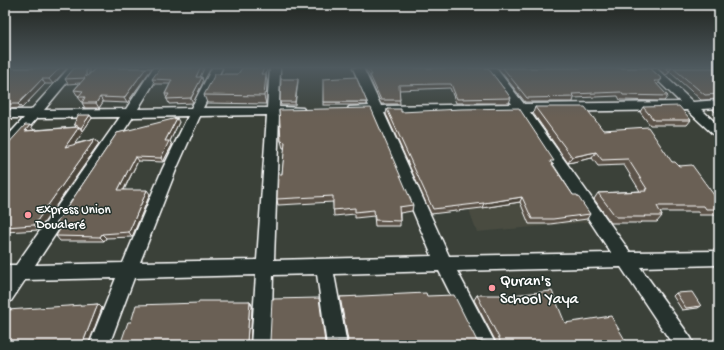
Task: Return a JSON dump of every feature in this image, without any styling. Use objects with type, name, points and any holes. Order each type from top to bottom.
[{"type":"street","points":[[5,147],[60,84]]},
{"type":"street","points":[[5,295],[12,273],[129,113],[147,84]]},
{"type":"street","points":[[99,345],[128,270],[194,112],[208,84]]},
{"type":"street","points":[[261,345],[274,84]]},
{"type":"street","points":[[365,84],[444,264],[486,345]]},
{"type":"street","points":[[503,84],[627,260],[684,345]]},
{"type":"street","points":[[667,84],[719,133]]},
{"type":"street","points":[[344,110],[689,106],[719,104]]},
{"type":"street","points":[[5,114],[312,111]]},
{"type":"street","points":[[12,273],[719,258]]},
{"type":"street","points":[[324,266],[337,345]]},
{"type":"shaded area","points":[[564,184],[588,222],[477,232],[461,187]]},
{"type":"building","points":[[5,84],[37,84],[18,104],[5,104]]},
{"type":"building","points":[[79,84],[134,84],[124,98],[100,97],[96,103],[82,103],[85,97],[78,97],[83,91],[74,90]]},
{"type":"building","points":[[170,84],[198,84],[191,98],[166,99],[169,94],[165,94]]},
{"type":"building","points":[[210,84],[265,84],[264,96],[204,95]]},
{"type":"building","points":[[281,84],[297,84],[295,102],[280,102]]},
{"type":"building","points":[[323,84],[359,84],[367,102],[323,102]]},
{"type":"building","points":[[374,84],[426,84],[399,85],[400,100],[381,100]]},
{"type":"building","points":[[451,84],[501,84],[511,98],[457,99]]},
{"type":"building","points":[[516,84],[657,84],[668,96],[623,95],[621,92],[572,94],[575,97],[527,98]]},
{"type":"building","points":[[692,84],[719,84],[719,94],[705,95]]},
{"type":"building","points":[[679,106],[691,120],[654,120],[643,107]]},
{"type":"building","points":[[535,107],[585,107],[603,130],[648,127],[672,162],[675,162],[679,166],[692,165],[719,202],[719,209],[706,209],[704,206],[657,206],[662,216],[616,217],[598,193],[646,191],[645,189],[647,189],[628,159],[602,160],[596,152],[572,157]]},
{"type":"building","points":[[371,108],[413,205],[399,207],[400,221],[375,220],[374,210],[355,212],[355,208],[333,210],[333,196],[277,199],[278,174],[282,174],[285,142],[281,141],[279,110]]},
{"type":"building","points":[[519,108],[554,161],[550,161],[573,195],[577,195],[590,214],[553,219],[532,219],[522,197],[433,209],[387,109],[401,109],[401,112]]},
{"type":"building","points":[[78,115],[90,115],[81,128],[74,124]]},
{"type":"building","points":[[177,118],[165,141],[169,141],[161,158],[135,157],[118,190],[147,190],[129,232],[102,234],[100,237],[56,236],[63,224],[56,224],[117,133]]},
{"type":"building","points":[[25,125],[30,125],[25,131],[79,127],[65,147],[95,139],[34,225],[5,227],[5,147]]},
{"type":"building","points":[[552,291],[565,323],[611,316],[628,345],[508,345],[508,342],[494,345],[120,345],[128,322],[131,322],[136,305],[199,303],[199,301],[250,301],[247,342],[269,342],[272,299],[319,298],[325,342],[347,342],[348,340],[340,297],[426,293],[427,296],[454,295],[477,341],[499,342],[500,340],[477,295],[511,295]]},
{"type":"building","points":[[692,292],[701,306],[686,308],[676,293]]},
{"type":"building","points":[[98,304],[82,345],[17,345],[18,343],[5,343],[5,314],[7,310]]},
{"type":"place","name":"Express Union Doualeré","points":[[28,215]]},
{"type":"place","name":"Quran's School Yaya","points":[[492,288]]}]
